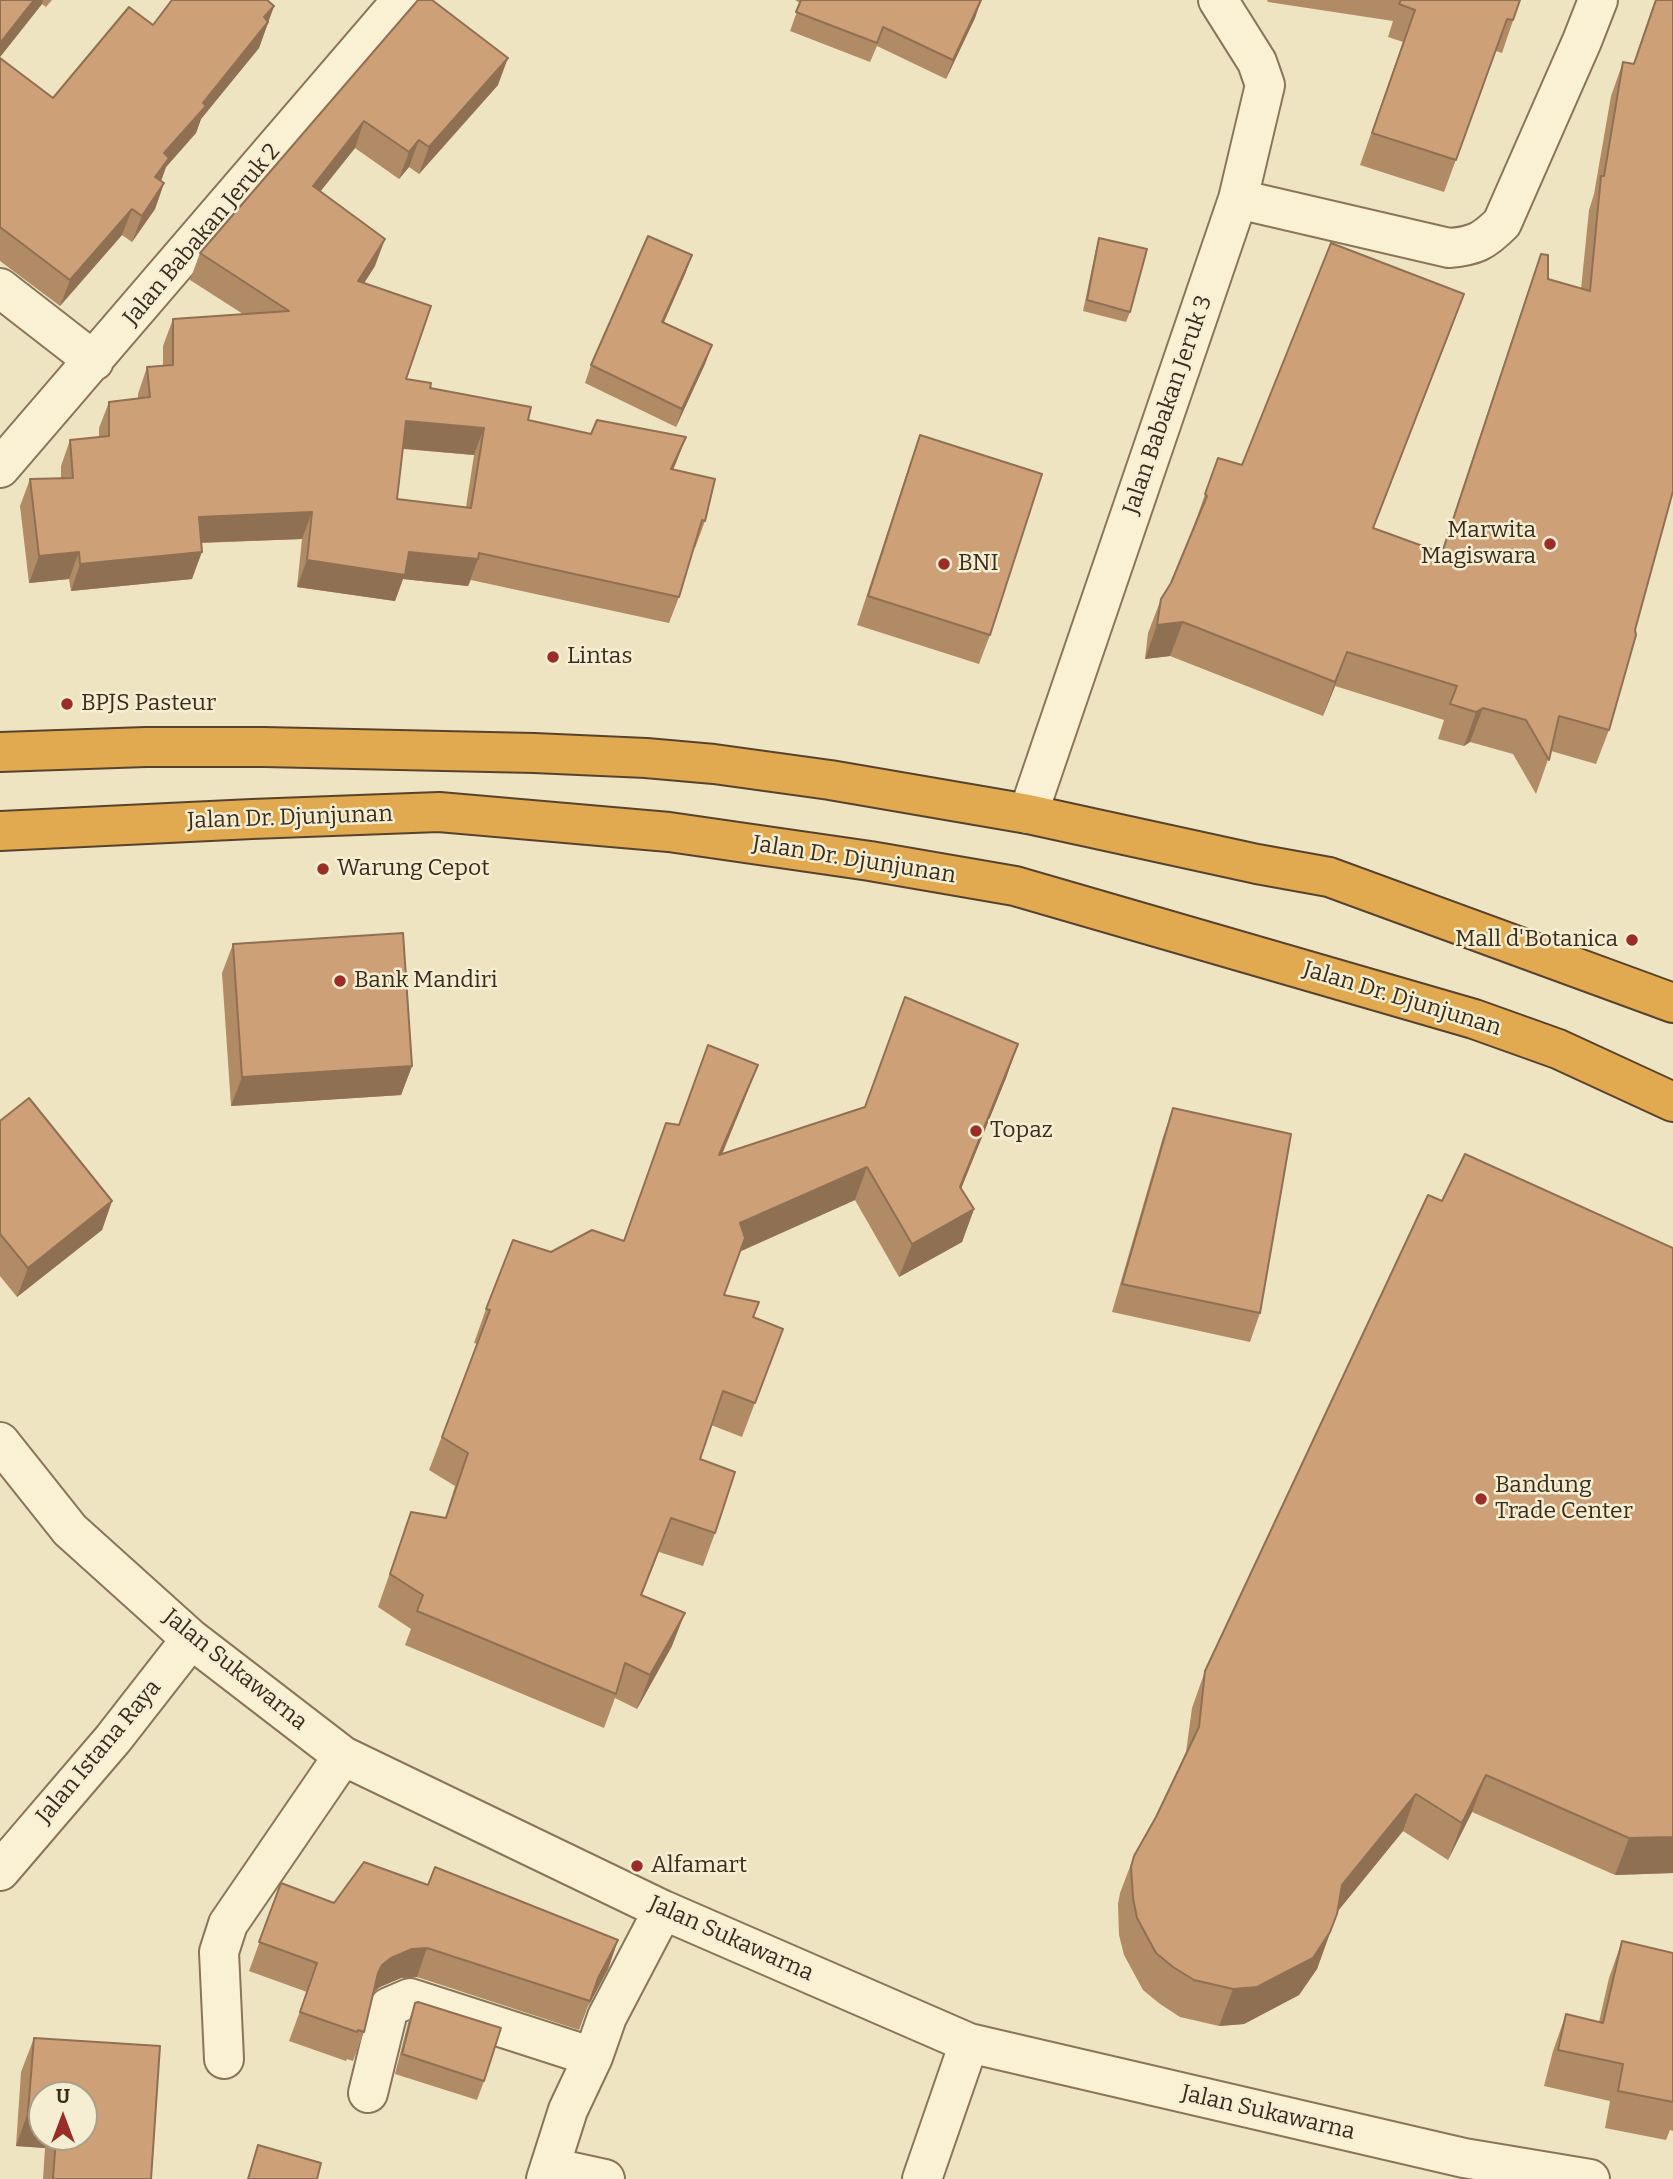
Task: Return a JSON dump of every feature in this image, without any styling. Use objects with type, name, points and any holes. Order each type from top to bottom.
[{"type":"highway","points":[[0,752],[146,747],[264,747],[646,758],[714,764],[817,779],[1028,814],[1329,877],[1673,1003]]},
{"type":"highway","name":"Jalan Dr. Djunjunan","points":[[0,831],[239,819],[439,813],[669,832],[884,863],[1015,886],[1474,1019],[1558,1049],[1673,1102]]},
{"type":"street","name":"Jalan Babakan Jeruk 2","points":[[0,468],[402,0]]},
{"type":"street","name":"Jalan Babakan Jeruk 3","points":[[1028,814],[1238,199],[1265,85],[1249,47],[1218,0]]},
{"type":"street","points":[[1238,199],[1449,248],[1471,246],[1488,237],[1502,223],[1583,41],[1598,0]]},
{"type":"street","points":[[0,288],[94,360]]},
{"type":"street","name":"Jalan Sukawarna","points":[[0,1442],[70,1530],[191,1639],[343,1756],[663,1910],[969,2043],[1461,2169],[1584,2178]]},
{"type":"street","name":"Jalan Istana Raya","points":[[2,1867],[113,1739],[191,1639]]},
{"type":"street","points":[[224,2059],[219,1952],[228,1924],[343,1756]]},
{"type":"street","points":[[605,2179],[548,2173],[568,2110],[593,2057],[607,2017],[663,1910]]},
{"type":"street","points":[[368,2093],[389,2007],[410,1998],[593,2057]]},
{"type":"street","points":[[922,2179],[969,2043]]},
{"type":"building","points":[[0,0],[34,0],[0,43]]},
{"type":"building","points":[[172,0],[267,0],[274,6],[264,17],[268,22],[203,103],[206,106],[164,153],[169,158],[155,177],[164,183],[142,216],[132,209],[70,280],[0,227],[0,58],[53,98],[129,7],[153,25]]},
{"type":"building","points":[[418,0],[432,0],[508,58],[429,147],[419,140],[409,152],[364,121],[313,186],[385,239],[358,281],[431,306],[406,379],[431,383],[430,388],[531,407],[528,420],[591,434],[597,420],[686,437],[671,469],[715,479],[705,521],[702,520],[679,597],[479,553],[478,559],[409,552],[405,575],[307,560],[312,512],[199,517],[202,552],[80,564],[79,552],[39,556],[30,479],[73,478],[70,440],[109,436],[109,402],[150,397],[147,367],[173,365],[173,319],[289,311],[200,253]],"holes":[[[406,421],[484,428],[471,508],[397,499]]]},
{"type":"building","points":[[801,0],[981,0],[953,60],[883,27],[877,43],[796,12]]},
{"type":"building","points":[[1401,0],[1520,0],[1513,20],[1507,19],[1456,160],[1372,133],[1415,10],[1399,4]]},
{"type":"building","points":[[1656,0],[1673,0],[1673,491],[1609,730],[1559,716],[1549,760],[1526,720],[1483,708],[1476,712],[1450,704],[1457,686],[1347,652],[1335,682],[1183,622],[1157,625],[1161,599],[1171,583],[1207,496],[1205,494],[1218,458],[1242,465],[1331,243],[1464,294],[1373,528],[1442,553],[1541,254],[1548,255],[1548,279],[1590,291],[1601,176],[1604,176],[1623,62],[1634,64]]},
{"type":"building","points":[[648,236],[692,255],[662,322],[712,345],[682,409],[591,365]]},
{"type":"building","points":[[1099,238],[1147,249],[1130,312],[1087,300]]},
{"type":"building","name":"BNI","points":[[920,435],[1042,474],[990,635],[868,596]]},
{"type":"building","points":[[403,933],[412,1066],[242,1077],[233,944]]},
{"type":"building","points":[[905,997],[1018,1044],[960,1187],[974,1209],[912,1244],[867,1167],[740,1223],[745,1238],[724,1295],[759,1302],[753,1317],[783,1329],[755,1403],[723,1391],[700,1459],[735,1472],[715,1533],[671,1518],[641,1595],[685,1613],[650,1675],[625,1663],[616,1694],[417,1611],[423,1595],[390,1574],[411,1512],[446,1518],[468,1453],[442,1437],[513,1240],[551,1252],[592,1230],[624,1241],[666,1123],[679,1125],[708,1045],[758,1065],[719,1155],[865,1107]]},
{"type":"building","points":[[29,1098],[112,1201],[28,1268],[0,1234],[0,1121]]},
{"type":"building","points":[[1173,1108],[1291,1134],[1260,1313],[1122,1284]]},
{"type":"building","name":"Bandung Trade Center","points":[[1465,1154],[1673,1248],[1673,1837],[1629,1838],[1486,1775],[1462,1823],[1416,1794],[1342,1885],[1337,1914],[1330,1932],[1313,1958],[1257,1987],[1233,1989],[1194,1980],[1156,1953],[1137,1918],[1131,1867],[1134,1856],[1199,1727],[1205,1671],[1428,1195],[1442,1201]]},
{"type":"building","points":[[364,1862],[428,1885],[435,1867],[618,1940],[598,1978],[590,2001],[427,1948],[412,1949],[382,1965],[364,2032],[357,2032],[300,2012],[317,1963],[259,1942],[281,1883],[334,1903]]},
{"type":"building","points":[[1622,1941],[1673,1953],[1673,2102],[1618,2091],[1623,2064],[1558,2050],[1566,2014],[1603,2023]]},
{"type":"building","points":[[415,2003],[501,2028],[484,2081],[402,2054]]},
{"type":"building","points":[[34,2038],[160,2046],[151,2179],[53,2179],[55,2151],[98,2151],[98,2081],[31,2081]]},
{"type":"building","points":[[258,2145],[321,2163],[317,2179],[248,2179]]},
{"type":"place","name":"Marwita Magiswara","points":[[1550,544]]},
{"type":"place","name":"BNI","points":[[944,564]]},
{"type":"place","name":"Lintas","points":[[553,657]]},
{"type":"place","name":"BPJS Pasteur","points":[[67,704]]},
{"type":"place","name":"Warung Cepot","points":[[323,869]]},
{"type":"place","name":"Mall d'Botanica","points":[[1632,940]]},
{"type":"place","name":"Bank Mandiri","points":[[340,981]]},
{"type":"place","name":"Topaz","points":[[976,1131]]},
{"type":"place","name":"Bandung Trade Center","points":[[1481,1499]]},
{"type":"place","name":"Alfamart","points":[[637,1866]]}]
